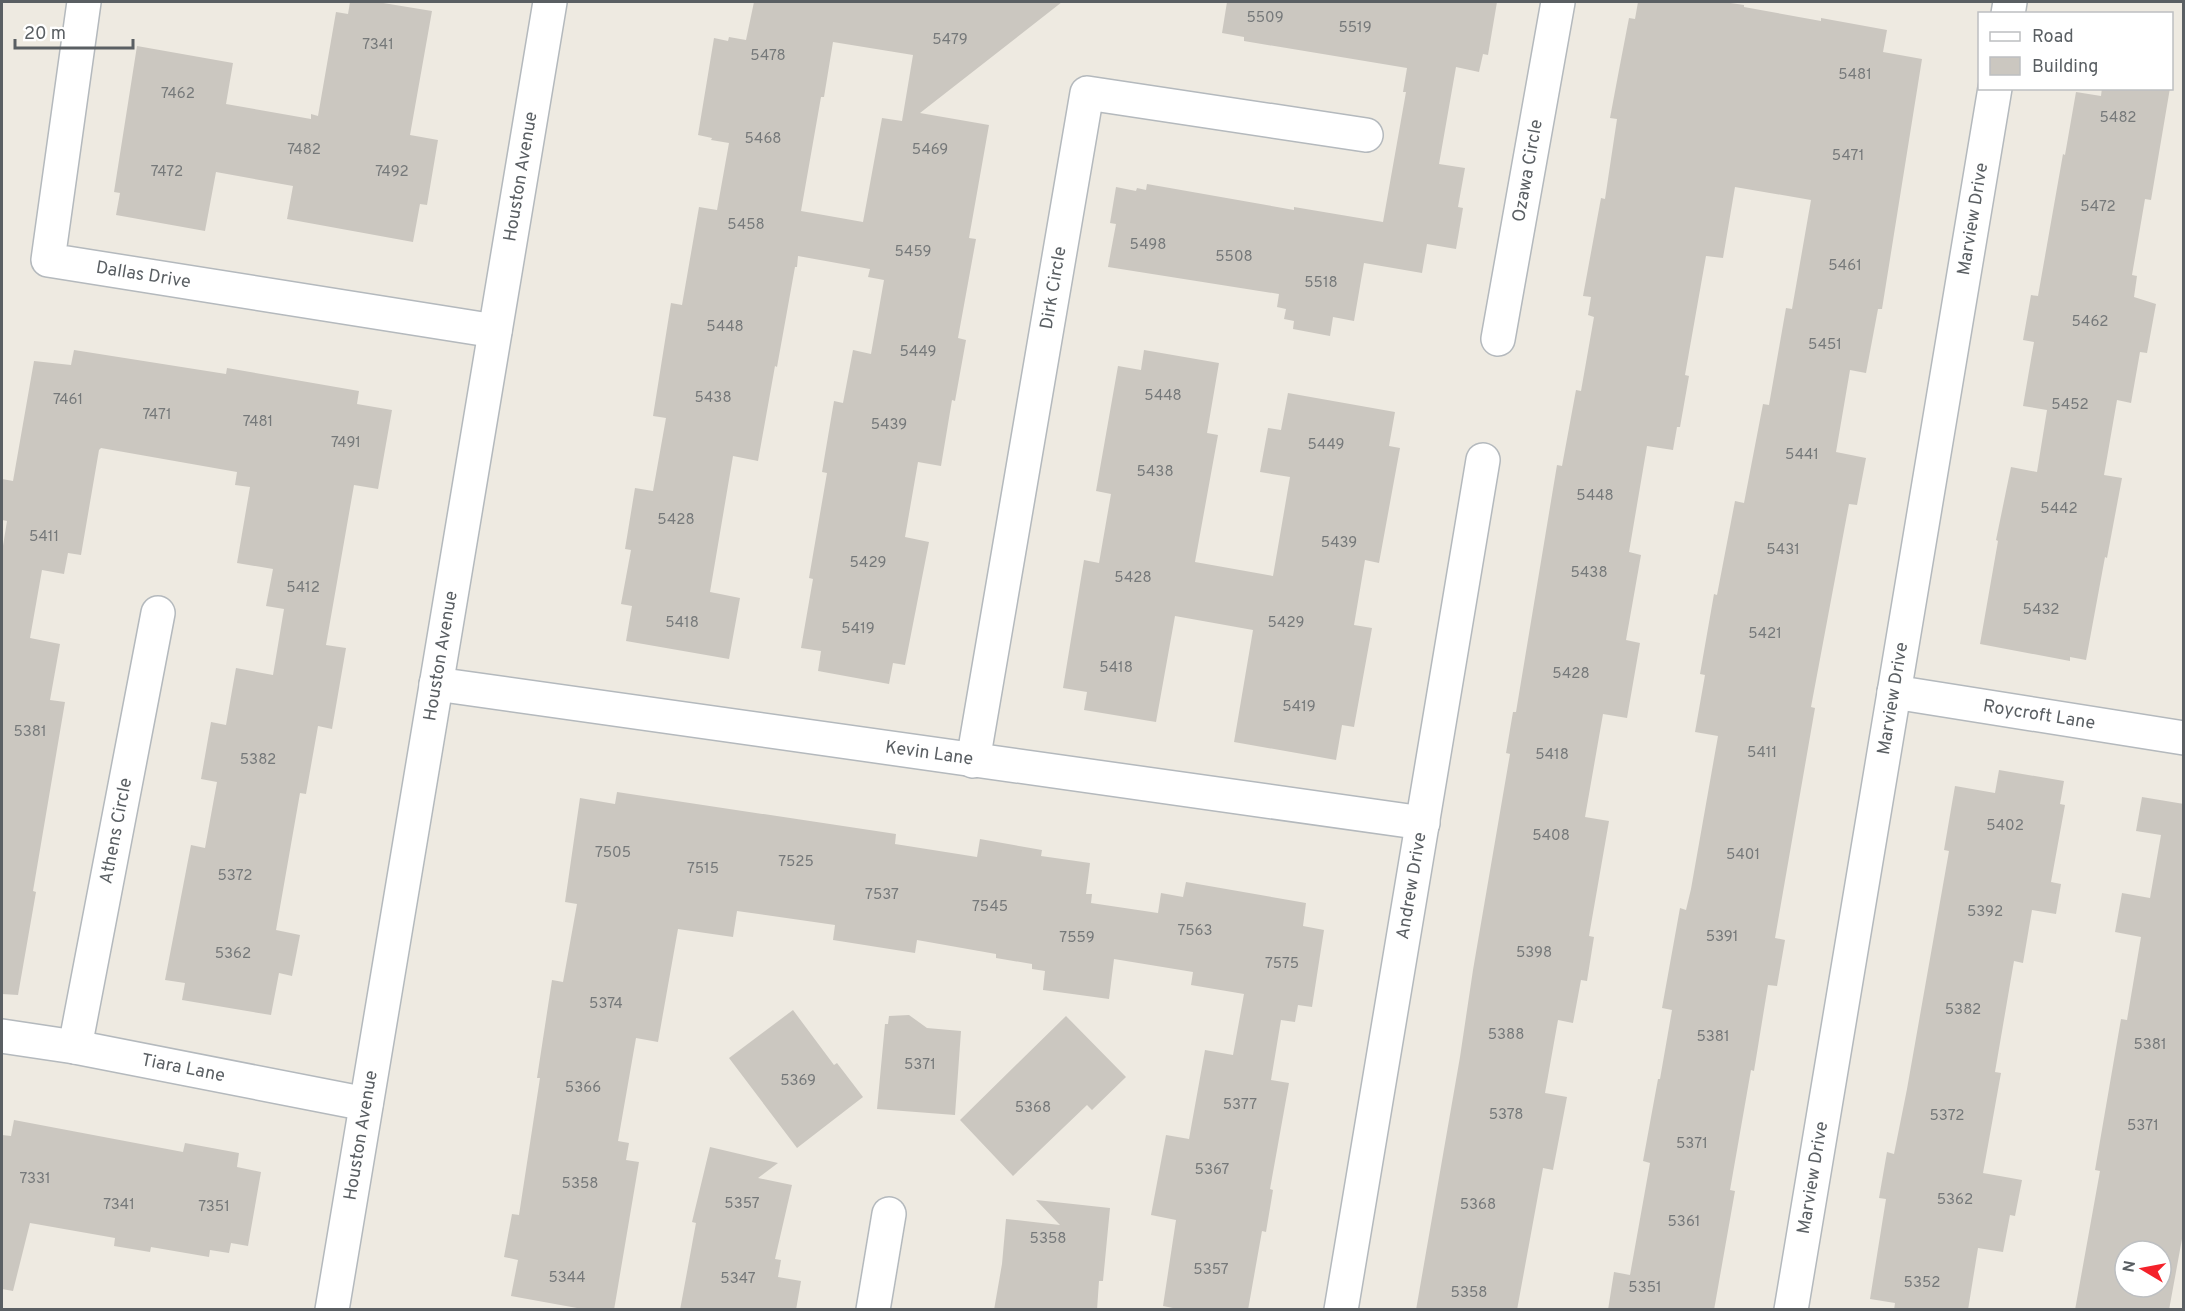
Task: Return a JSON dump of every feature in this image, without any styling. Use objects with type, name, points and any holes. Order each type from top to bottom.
[{"type":"street","name":"Dallas Drive","points":[[84,2],[48,260],[495,331]]},
{"type":"street","name":"Houston Avenue","points":[[332,1310],[550,2]]},
{"type":"street","name":"Ozawa Circle","points":[[1498,339],[1558,2]]},
{"type":"street","name":"Marview Drive","points":[[1791,1310],[1995,90]]},
{"type":"street","name":"Dirk Circle","points":[[973,761],[1087,93],[1366,135]]},
{"type":"street","name":"Andrew Drive","points":[[1341,1310],[1483,460]]},
{"type":"street","name":"Athens Circle","points":[[75,1047],[159,614]]},
{"type":"street","name":"Kevin Lane","points":[[436,684],[1423,823]]},
{"type":"street","name":"Roycroft Lane","points":[[1894,692],[2184,738]]},
{"type":"street","name":"Tiara Lane","points":[[2,1036],[75,1047],[366,1104]]},
{"type":"street","points":[[873,1310],[889,1214]]},
{"type":"building","points":[[350,2],[377,2],[432,11],[410,135],[438,140],[427,205],[420,204],[413,242],[287,219],[293,186],[216,172],[205,231],[116,215],[120,193],[114,192],[137,46],[233,63],[226,104],[311,119],[311,114],[318,116],[336,12],[348,14]]},
{"type":"building","points":[[754,2],[1062,2],[920,113],[989,125],[969,238],[976,239],[958,338],[966,340],[955,401],[952,400],[941,466],[918,462],[905,537],[929,542],[905,665],[893,663],[889,684],[818,671],[821,651],[801,648],[813,579],[809,578],[827,473],[822,472],[834,401],[843,403],[853,350],[871,354],[884,280],[868,277],[870,269],[798,256],[758,461],[733,456],[710,592],[740,598],[729,659],[626,641],[632,606],[621,604],[631,550],[625,549],[635,488],[653,491],[666,418],[653,416],[671,303],[682,305],[699,207],[717,210],[729,143],[698,135],[714,38],[728,41],[729,37],[746,40]],"holes":[[[833,42],[913,55],[902,121],[882,118],[863,222],[801,211]]]},
{"type":"building","points":[[1227,2],[1497,2],[1488,55],[1483,54],[1479,72],[1456,67],[1439,164],[1465,168],[1458,207],[1463,208],[1456,249],[1427,244],[1422,273],[1364,263],[1354,321],[1333,317],[1330,336],[1293,329],[1294,321],[1284,319],[1286,309],[1277,307],[1279,294],[1108,267],[1116,224],[1110,223],[1116,187],[1136,191],[1137,188],[1146,190],[1147,184],[1294,210],[1294,207],[1383,222],[1406,92],[1403,92],[1407,68],[1244,41],[1244,37],[1222,33]]},
{"type":"building","points":[[1638,2],[1724,2],[1821,21],[1821,18],[1887,30],[1883,52],[1922,59],[1882,309],[1878,309],[1866,373],[1850,370],[1836,452],[1866,458],[1857,505],[1849,504],[1811,707],[1815,708],[1775,938],[1785,940],[1777,986],[1768,985],[1754,1071],[1751,1070],[1730,1190],[1735,1191],[1714,1310],[1608,1310],[1614,1272],[1630,1275],[1650,1163],[1643,1161],[1672,1010],[1662,1008],[1680,908],[1686,910],[1691,889],[1718,736],[1695,732],[1705,675],[1700,674],[1714,594],[1717,595],[1735,501],[1744,503],[1763,404],[1769,405],[1786,308],[1792,309],[1811,200],[1735,187],[1723,258],[1706,256],[1685,375],[1689,376],[1680,427],[1677,427],[1673,450],[1647,446],[1629,552],[1641,555],[1626,640],[1640,643],[1627,718],[1603,714],[1585,817],[1609,821],[1589,936],[1594,937],[1587,981],[1581,980],[1573,1023],[1558,1020],[1545,1093],[1567,1097],[1553,1170],[1543,1168],[1517,1310],[1416,1310],[1510,754],[1506,753],[1513,712],[1516,712],[1557,465],[1562,466],[1576,390],[1581,391],[1594,317],[1588,315],[1591,297],[1583,296],[1601,198],[1605,199],[1617,119],[1610,118],[1629,18],[1635,19]]},
{"type":"building","points":[[2102,90],[2170,90],[2151,200],[2145,199],[2132,275],[2137,276],[2134,297],[2156,304],[2147,353],[2140,352],[2131,403],[2117,400],[2104,475],[2122,478],[2086,660],[2070,657],[2070,661],[1980,644],[1998,541],[1996,540],[2011,467],[2037,472],[2047,410],[2023,406],[2034,342],[2023,340],[2031,295],[2038,296],[2076,92],[2101,96]]},
{"type":"building","points":[[74,350],[226,374],[227,368],[359,391],[357,404],[392,410],[378,489],[354,485],[326,645],[346,648],[332,729],[318,726],[306,794],[300,793],[276,930],[300,935],[292,976],[279,973],[271,1015],[182,1000],[185,983],[165,980],[191,845],[205,848],[217,782],[201,779],[211,722],[226,725],[236,668],[273,675],[284,609],[266,606],[273,569],[237,563],[250,487],[235,485],[237,472],[101,448],[81,555],[68,553],[64,574],[42,570],[30,638],[60,644],[50,700],[65,702],[18,995],[2,994],[2,552],[7,521],[2,520],[2,479],[13,481],[34,361],[71,365]]},
{"type":"building","points":[[1144,350],[1219,363],[1207,433],[1218,435],[1195,562],[1273,576],[1290,477],[1260,472],[1268,428],[1281,430],[1288,393],[1395,412],[1389,446],[1400,448],[1379,563],[1365,560],[1354,625],[1372,628],[1354,727],[1342,725],[1336,760],[1234,742],[1253,630],[1175,616],[1156,722],[1084,710],[1087,692],[1063,688],[1084,560],[1099,563],[1111,494],[1096,491],[1118,366],[1141,370]]},
{"type":"building","points":[[1999,770],[2064,781],[2060,804],[2065,805],[2051,882],[2061,884],[2056,914],[2032,910],[2023,963],[2014,961],[1995,1072],[2001,1073],[1983,1173],[2022,1180],[2015,1216],[2010,1215],[2003,1252],[1978,1248],[1968,1310],[1894,1310],[1895,1303],[1870,1299],[1886,1199],[1879,1198],[1887,1152],[1894,1154],[1907,1089],[1949,851],[1944,850],[1955,786],[1995,793]]},
{"type":"building","points":[[617,792],[896,834],[895,844],[977,857],[980,839],[1042,850],[1041,856],[1090,863],[1086,894],[1092,894],[1091,903],[1158,913],[1161,893],[1183,897],[1186,882],[1306,903],[1303,926],[1324,930],[1312,1007],[1298,1005],[1295,1022],[1281,1020],[1271,1080],[1289,1083],[1270,1189],[1273,1190],[1266,1232],[1262,1231],[1248,1310],[1183,1310],[1163,1306],[1176,1220],[1151,1215],[1166,1135],[1189,1139],[1205,1050],[1233,1055],[1244,994],[1191,985],[1193,972],[1114,959],[1109,999],[1043,990],[1045,971],[1032,969],[1032,964],[996,958],[996,954],[917,940],[915,953],[833,940],[835,925],[737,911],[733,937],[678,929],[658,1042],[636,1038],[618,1141],[629,1143],[626,1160],[639,1162],[614,1310],[588,1310],[511,1296],[518,1260],[504,1257],[512,1214],[519,1215],[552,980],[563,982],[577,904],[565,902],[580,798],[615,804]]},
{"type":"building","points":[[2142,797],[2184,804],[2184,1228],[2173,1288],[2173,1239],[2113,1239],[2113,1299],[2171,1299],[2169,1310],[2075,1310],[2100,1171],[2095,1170],[2121,1019],[2127,1020],[2141,937],[2115,932],[2122,893],[2150,898],[2161,835],[2136,831]]},
{"type":"building","points":[[793,1010],[834,1065],[837,1063],[863,1097],[797,1148],[729,1058]]},
{"type":"building","points":[[909,1015],[927,1028],[961,1031],[955,1115],[877,1109],[885,1024],[888,1024],[889,1016]]},
{"type":"building","points":[[1066,1016],[1126,1077],[1092,1110],[1087,1105],[1013,1176],[960,1120]]},
{"type":"building","points":[[14,1120],[183,1152],[185,1143],[239,1153],[237,1167],[261,1172],[248,1246],[231,1243],[229,1253],[210,1250],[209,1257],[151,1247],[150,1252],[114,1246],[115,1238],[30,1223],[13,1291],[2,1289],[2,1135],[11,1136]]},
{"type":"building","points":[[710,1147],[778,1163],[758,1178],[792,1185],[775,1259],[781,1260],[778,1277],[801,1281],[796,1310],[680,1310],[696,1223],[692,1222]]},
{"type":"building","points":[[1036,1200],[1110,1208],[1103,1281],[1099,1281],[1097,1310],[994,1310],[1002,1264],[1006,1219],[1060,1225]]}]
